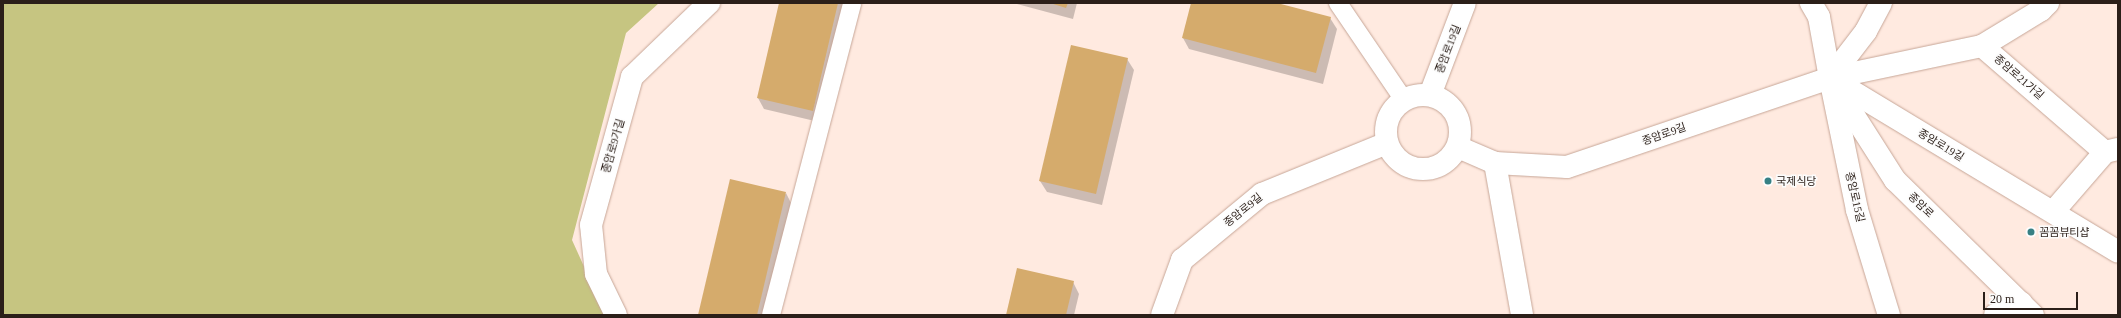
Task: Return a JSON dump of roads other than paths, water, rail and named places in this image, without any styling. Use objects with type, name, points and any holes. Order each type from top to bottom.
[{"type":"street","name":"종암로9가길","points":[[616,315],[596,274],[591,224],[632,78],[709,3]]},
{"type":"street","name":"종암로19길","points":[[1430,95],[1465,3]]},
{"type":"street","points":[[1811,3],[1819,17],[1830,78]]},
{"type":"street","points":[[1830,78],[1866,31],[1881,3]]},
{"type":"street","name":"종암로21가길","points":[[2048,3],[2041,10],[1982,46],[2112,150]]},
{"type":"street","name":"종암로9길","points":[[1458,147],[1495,163],[1567,167],[1830,78],[1982,46]]},
{"type":"street","name":"종암로19길","points":[[1830,78],[2118,252]]},
{"type":"street","name":"종암로","points":[[1830,78],[1895,180],[2027,309]]},
{"type":"street","name":"종암로15길","points":[[1830,78],[1857,210],[1889,315]]},
{"type":"street","points":[[1417,95],[1430,95],[1449,105],[1457,116],[1460,128],[1458,147],[1451,158],[1440,166],[1428,170],[1415,169],[1403,164],[1393,154],[1388,143],[1386,131],[1388,119],[1395,107],[1404,100],[1417,95]]},
{"type":"street","name":"종암로9길","points":[[1162,315],[1182,260],[1262,194],[1388,143]]},
{"type":"street","points":[[2053,212],[2112,150]]},
{"type":"street","points":[[1495,163],[1522,315]]},
{"type":"street","points":[[1995,315],[2027,309]]},
{"type":"lane","points":[[771,315],[852,3]]},
{"type":"lane","points":[[1338,3],[1404,100]]},
{"type":"place","name":"국제식당","points":[[1768,181]]},
{"type":"place","name":"꼼꼼뷰티샵","points":[[2031,232]]}]
